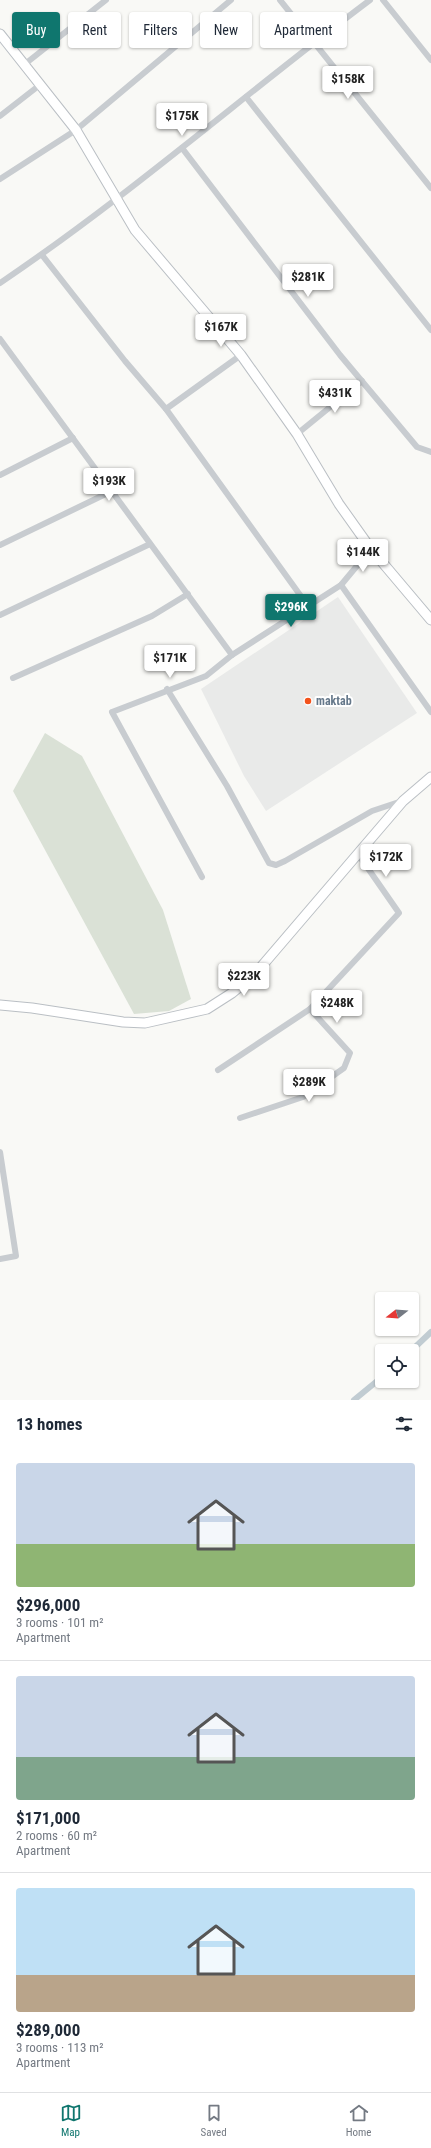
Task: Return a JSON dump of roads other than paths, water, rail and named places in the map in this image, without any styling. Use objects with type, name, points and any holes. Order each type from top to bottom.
[{"type":"street","points":[[25,64],[106,0]]},
{"type":"street","points":[[0,180],[76,130],[231,0]]},
{"type":"street","points":[[280,0],[289,12]]},
{"type":"street","points":[[347,17],[370,0]]},
{"type":"street","points":[[383,0],[431,60]]},
{"type":"street","points":[[0,34],[76,130],[135,230],[241,355],[297,434],[339,504],[371,549],[431,620]]},
{"type":"street","points":[[0,282],[42,255],[117,199],[307,48]]},
{"type":"street","points":[[317,48],[431,188]]},
{"type":"street","points":[[0,116],[41,84]]},
{"type":"street","points":[[246,97],[431,330]]},
{"type":"street","points":[[182,148],[362,381],[417,447],[431,452]]},
{"type":"street","points":[[42,255],[105,336],[166,409],[308,606]]},
{"type":"street","points":[[0,338],[232,655]]},
{"type":"street","points":[[166,409],[241,355]]},
{"type":"street","points":[[297,434],[362,381]]},
{"type":"street","points":[[0,475],[73,438]]},
{"type":"street","points":[[0,545],[112,491]]},
{"type":"street","points":[[0,615],[150,544]]},
{"type":"street","points":[[202,877],[112,712],[167,689],[206,676],[232,655],[340,585],[371,549]]},
{"type":"street","points":[[340,585],[431,712]]},
{"type":"street","points":[[13,678],[152,616],[188,594]]},
{"type":"street","points":[[167,689],[227,786],[269,862],[276,865],[285,861],[372,811],[403,801]]},
{"type":"street","points":[[0,1005],[32,1008],[123,1022],[145,1023],[207,1009],[232,993],[255,974],[403,801],[431,777]]},
{"type":"street","points":[[218,1070],[310,1009],[399,913],[358,854]]},
{"type":"street","points":[[240,1118],[303,1097],[344,1068],[350,1053],[310,1009]]},
{"type":"street","points":[[0,1152],[16,1256],[0,1259]]},
{"type":"waterway","points":[[418,1344],[431,1332]]},
{"type":"waterway","points":[[354,1400],[375,1383]]},
{"type":"place","name":"maktab","points":[[308,701]]}]
